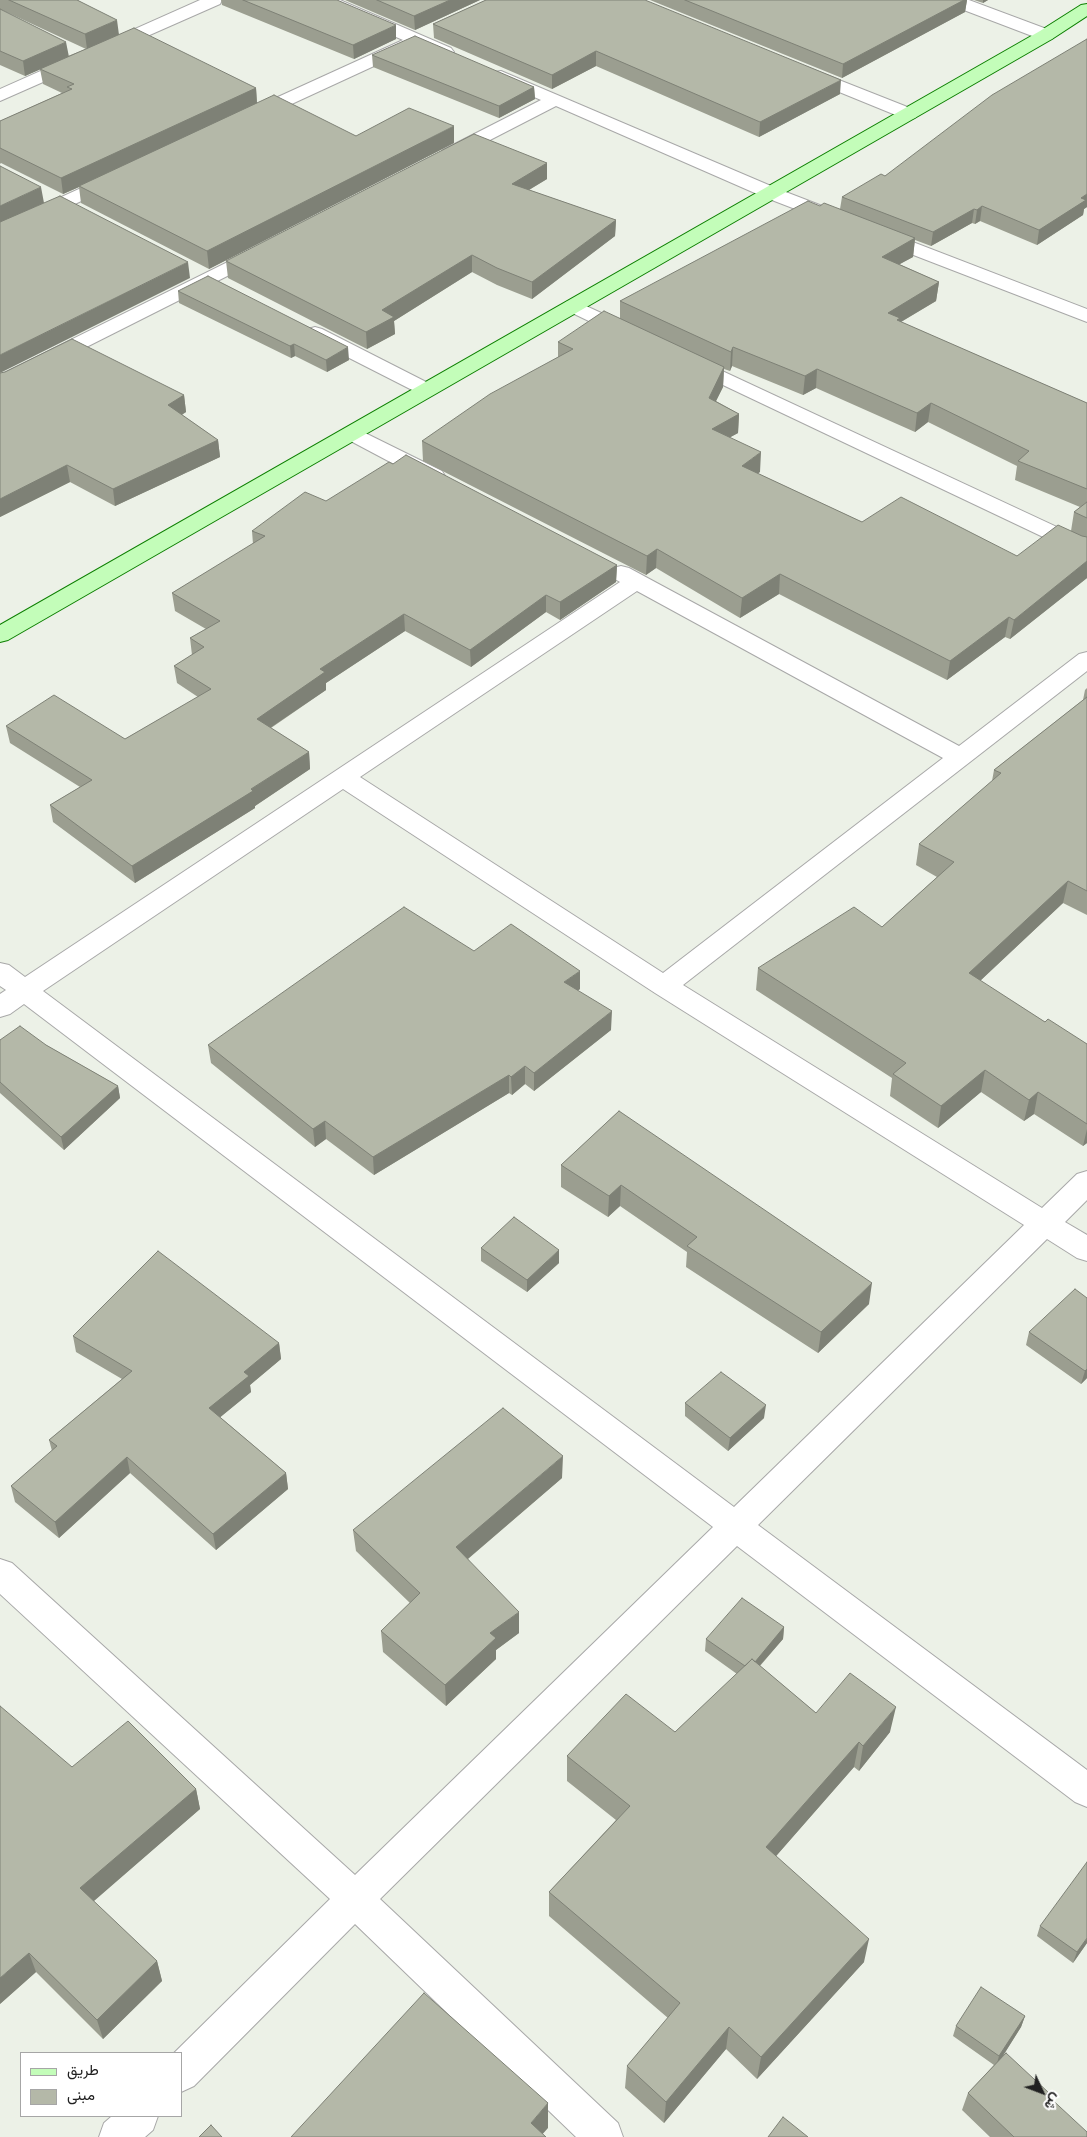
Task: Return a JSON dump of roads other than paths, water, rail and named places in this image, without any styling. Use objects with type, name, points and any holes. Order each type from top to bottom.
[{"type":"street","points":[[0,96],[214,0]]},
{"type":"street","points":[[326,0],[460,58]]},
{"type":"street","points":[[954,0],[1046,34]]},
{"type":"street","points":[[0,635],[909,114],[1087,9]]},
{"type":"street","points":[[240,121],[433,31]]},
{"type":"street","points":[[69,49],[87,57]]},
{"type":"street","points":[[792,66],[909,114]]},
{"type":"street","points":[[486,69],[771,193],[1083,310]]},
{"type":"street","points":[[433,162],[555,100]]},
{"type":"street","points":[[0,232],[71,208],[133,170]]},
{"type":"street","points":[[39,191],[71,208]]},
{"type":"street","points":[[0,383],[199,274],[277,243]]},
{"type":"street","points":[[199,274],[226,288]]},
{"type":"street","points":[[573,306],[646,340]]},
{"type":"street","points":[[296,324],[427,390]]},
{"type":"street","points":[[672,353],[1087,549]]},
{"type":"street","points":[[352,434],[455,487]]},
{"type":"street","points":[[602,563],[960,757]]},
{"type":"street","points":[[0,1008],[342,776],[636,580]]},
{"type":"street","points":[[664,986],[1087,659]]},
{"type":"street","points":[[342,776],[664,986],[1087,1250]]},
{"type":"street","points":[[0,972],[1087,1791]]},
{"type":"street","points":[[182,2072],[735,1525],[1087,1182]]},
{"type":"street","points":[[0,1573],[355,1899],[604,2137]]},
{"type":"street","points":[[118,2137],[138,2117]]}]
